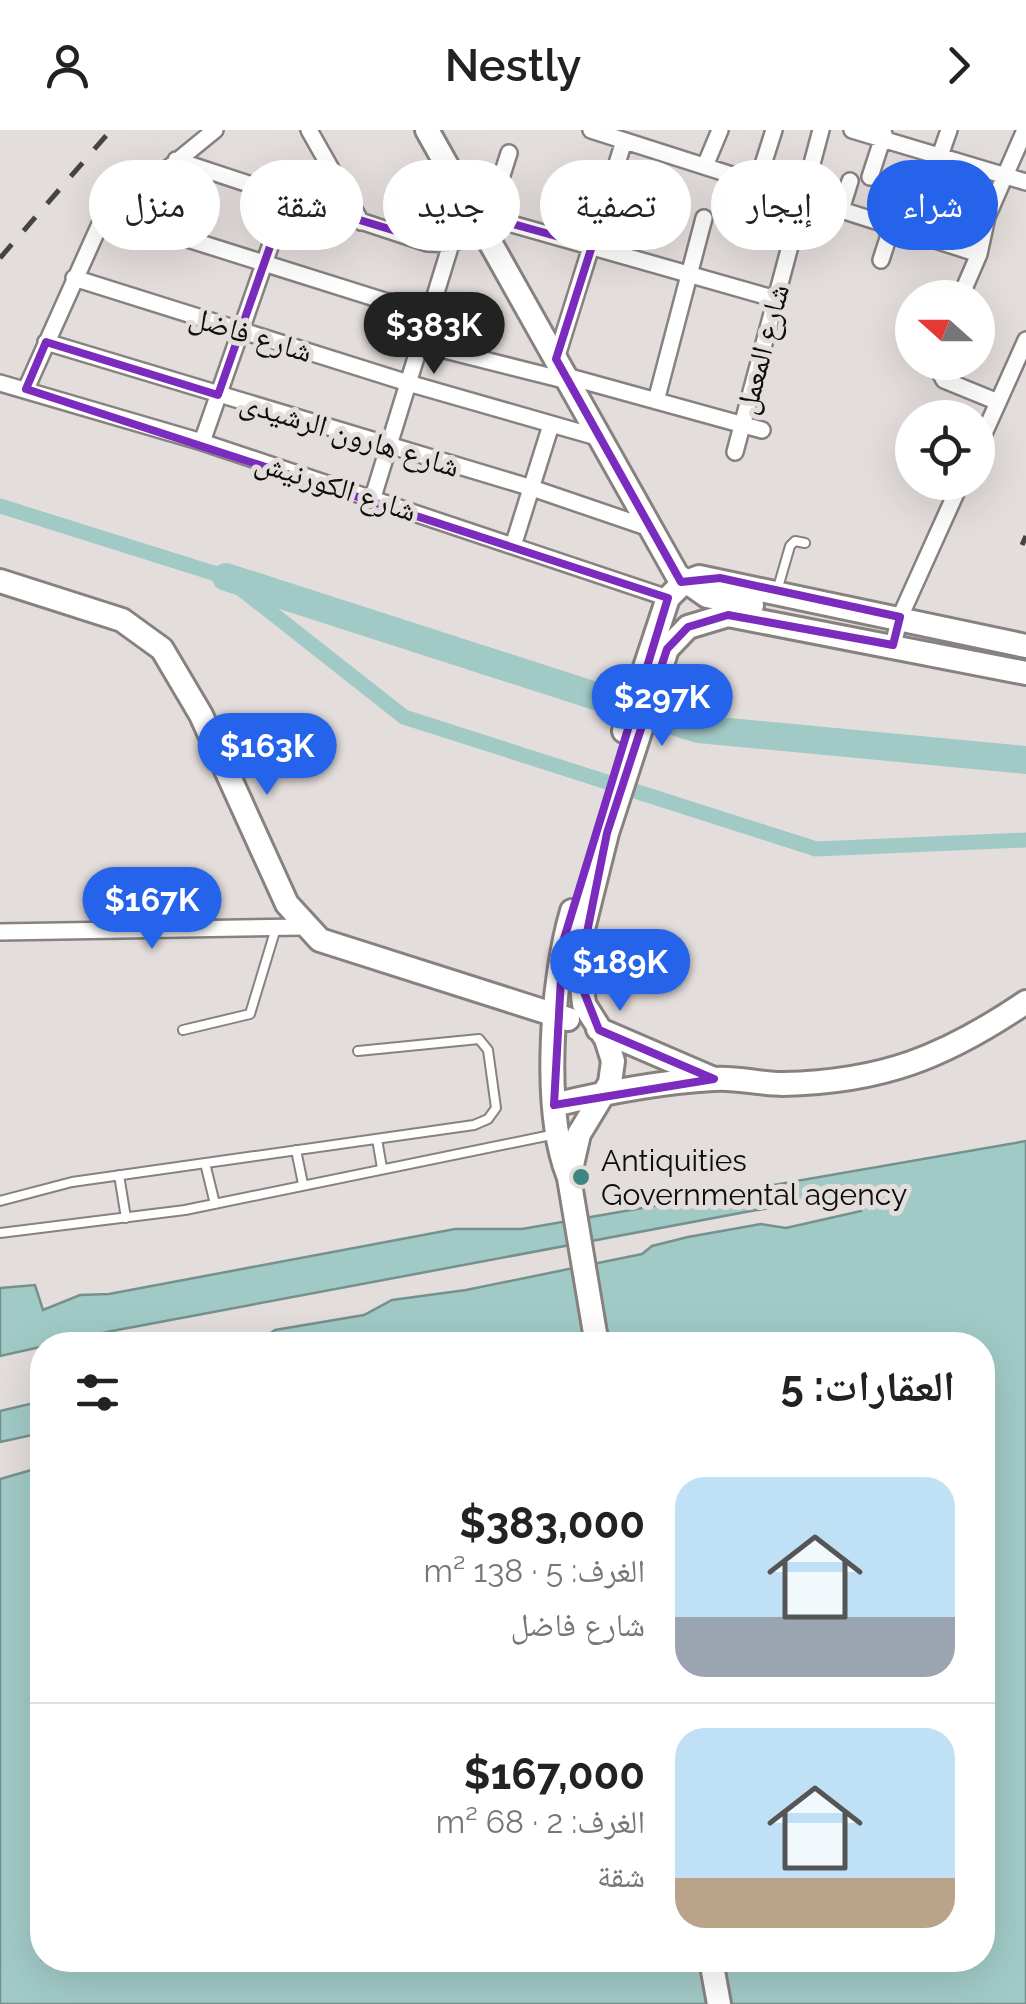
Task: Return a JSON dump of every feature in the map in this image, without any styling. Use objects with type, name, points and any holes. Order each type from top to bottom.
[{"type":"main road","points":[[426,130],[445,160]]},
{"type":"main road","points":[[498,250],[652,530],[676,591]]},
{"type":"main road","points":[[569,1178],[579,1134],[604,1093],[614,1060],[584,1004],[577,963],[601,830],[657,624],[676,591],[710,577],[1026,646]]},
{"type":"main road","points":[[0,581],[122,620],[162,649],[201,715],[287,904],[304,927],[338,949],[556,1015],[714,1078]]},
{"type":"main road","points":[[676,591],[826,621],[844,635]]},
{"type":"main road","points":[[595,1332],[569,1178],[556,1134],[556,1015],[563,942],[667,648],[688,627],[728,615],[1026,672]]},
{"type":"main road","points":[[554,1105],[604,1093],[714,1078],[778,1084],[843,1081],[890,1072],[934,1057],[1023,1007]]},
{"type":"main road","points":[[713,1972],[719,2004]]},
{"type":"street","points":[[176,160],[215,130]]},
{"type":"street","points":[[309,130],[326,160]]},
{"type":"street","points":[[591,130],[711,168]]},
{"type":"street","points":[[704,166],[720,130]]},
{"type":"street","points":[[764,160],[774,130]]},
{"type":"street","name":"شارع المعمل","points":[[813,160],[821,130]]},
{"type":"street","points":[[852,130],[884,134],[939,156],[1026,182]]},
{"type":"street","points":[[938,160],[948,130]]},
{"type":"street","points":[[968,280],[979,254],[987,217],[1025,130]]},
{"type":"street","points":[[876,160],[884,134]]},
{"type":"street","points":[[618,160],[624,141]]},
{"type":"street","points":[[506,160],[509,153]]},
{"type":"street","points":[[847,190],[850,180]]},
{"type":"street","points":[[656,401],[704,218]]},
{"type":"street","points":[[26,389],[89,250]]},
{"type":"street","points":[[215,250],[430,315]]},
{"type":"street","points":[[202,442],[269,250]]},
{"type":"street","points":[[373,497],[450,250]]},
{"type":"street","points":[[563,372],[591,250]]},
{"type":"street","points":[[606,250],[776,299]]},
{"type":"street","name":"شارع المعمل","points":[[734,452],[789,250]]},
{"type":"street","points":[[881,260],[884,250]]},
{"type":"street","points":[[967,250],[979,254]]},
{"type":"street","name":"شارع فاضل","points":[[74,278],[408,383],[600,438]]},
{"type":"street","points":[[995,409],[1026,340]]},
{"type":"street","name":"شارع هارون الرشيدى","points":[[46,342],[532,488],[652,530]]},
{"type":"street","points":[[420,344],[563,372],[762,430]]},
{"type":"street","points":[[944,380],[998,402]]},
{"type":"street","name":"شارع الكورنيش","points":[[0,383],[202,442],[513,546],[676,591]]},
{"type":"street","points":[[513,546],[552,425]]},
{"type":"street","points":[[893,645],[900,617],[953,500]]},
{"type":"street","points":[[0,932],[304,927]]},
{"type":"lane","points":[[777,590],[790,546],[795,541],[805,543]]},
{"type":"lane","points":[[183,1030],[250,1014],[276,928]]},
{"type":"lane","points":[[0,1202],[42,1188],[120,1175],[481,1123],[498,1101],[486,1046],[474,1037],[358,1051]]},
{"type":"lane","points":[[0,1233],[214,1204],[556,1134]]},
{"type":"lane","points":[[377,1139],[382,1168]]},
{"type":"lane","points":[[296,1150],[303,1184]]},
{"type":"lane","points":[[205,1163],[214,1204]]},
{"type":"lane","points":[[120,1175],[126,1218]]},
{"type":"highlighted area","points":[[287,198],[442,245],[482,228],[473,213],[592,246],[556,359],[681,582],[720,578],[900,617],[893,645],[728,615],[688,627],[667,649],[607,833],[578,977],[599,1030],[714,1079],[554,1105],[563,942],[668,598],[26,389],[46,342],[218,395]]},
{"type":"water","points":[[1026,1141],[1026,2004],[0,2004],[0,1479],[30,1470],[30,1972],[995,1972],[995,1332],[272,1332],[364,1315],[392,1300],[466,1290],[642,1254],[652,1246],[688,1237],[761,1224],[786,1228],[861,1211],[862,1199],[839,1197],[751,1211],[108,1332],[30,1332],[30,1349],[0,1356],[0,1288],[35,1285],[43,1310],[80,1295],[109,1294],[455,1229],[522,1229]]},
{"type":"water","points":[[30,1404],[30,1435],[0,1442],[0,1411]]},
{"type":"waterway","points":[[0,506],[226,577],[404,717],[816,849],[1026,840]]},
{"type":"waterway","points":[[226,577],[698,729],[1026,760]]},
{"type":"railway","points":[[0,258],[111,130]]},
{"type":"railway","points":[[1022,545],[1026,536]]},
{"type":"place","name":"Antiquities Governmental agency","points":[[581,1177]]}]
